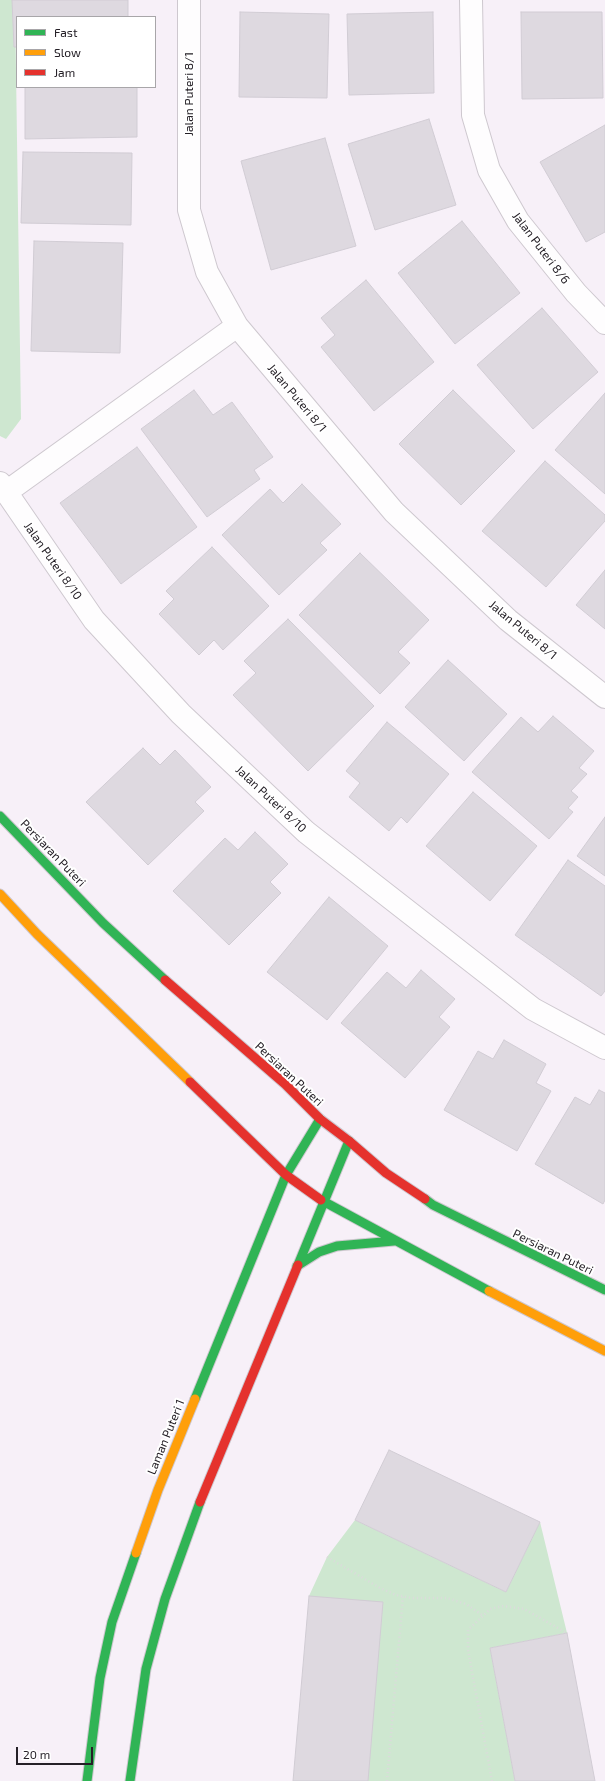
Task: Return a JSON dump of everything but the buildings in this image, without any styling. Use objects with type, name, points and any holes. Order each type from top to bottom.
[{"type":"main road","name":"Persiaran Puteri","points":[[0,816],[103,923],[285,1084],[320,1119],[349,1141],[386,1173],[433,1205],[605,1290]]},
{"type":"main road","points":[[0,894],[37,934],[286,1175],[323,1202],[528,1312],[605,1351]]},
{"type":"main road","name":"Laman Puteri 1","points":[[87,1781],[100,1678],[112,1622],[158,1490],[255,1248],[286,1175],[320,1119]]},
{"type":"main road","points":[[130,1781],[146,1669],[165,1599],[195,1512],[349,1141]]},
{"type":"main road","points":[[297,1266],[319,1252],[337,1246],[357,1243],[396,1241]]},
{"type":"street","name":"Jalan Puteri 8/1","points":[[189,0],[189,210],[207,272],[237,326],[394,512],[508,620],[605,697]]},
{"type":"street","name":"Jalan Puteri 8/6","points":[[471,0],[473,115],[489,170],[518,221],[576,293],[605,323]]},
{"type":"street","points":[[3,488],[237,326]]},
{"type":"street","name":"Jalan Puteri 8/10","points":[[3,488],[94,620],[181,714],[306,832],[533,1009],[605,1048]]},
{"type":"path","points":[[327,1557],[380,1588],[403,1596],[447,1598],[466,1604],[482,1615]]},
{"type":"path","points":[[387,1781],[403,1596]]},
{"type":"path","points":[[492,1781],[468,1650],[468,1630],[490,1609],[504,1606],[524,1609],[567,1633]]},
{"type":"green space","points":[[0,0],[15,0],[21,419],[6,439],[0,436]]},
{"type":"green space","points":[[355,1520],[506,1592],[540,1522],[567,1633],[490,1648],[515,1781],[368,1781],[309,1596],[327,1557]]},
{"type":"traffic: fast","points":[[0,816],[103,923],[165,980]]},
{"type":"traffic: fast","points":[[195,1399],[286,1175],[320,1119]]},
{"type":"traffic: fast","points":[[298,1265],[349,1141]]},
{"type":"traffic: fast","points":[[425,1199],[433,1205],[605,1290]]},
{"type":"traffic: fast","points":[[321,1200],[489,1291]]},
{"type":"traffic: fast","points":[[297,1266],[319,1252],[337,1246],[394,1241]]},
{"type":"traffic: fast","points":[[130,1781],[146,1669],[165,1599],[200,1502]]},
{"type":"traffic: fast","points":[[87,1781],[100,1678],[112,1622],[136,1553]]},
{"type":"traffic: slow","points":[[0,894],[37,934],[190,1082]]},
{"type":"traffic: slow","points":[[489,1291],[605,1351]]},
{"type":"traffic: slow","points":[[136,1553],[158,1490],[195,1399]]},
{"type":"traffic: jam","points":[[165,980],[285,1084],[320,1119],[349,1141],[386,1173],[425,1199]]},
{"type":"traffic: jam","points":[[190,1082],[286,1175],[321,1200]]},
{"type":"traffic: jam","points":[[200,1502],[298,1265]]}]
